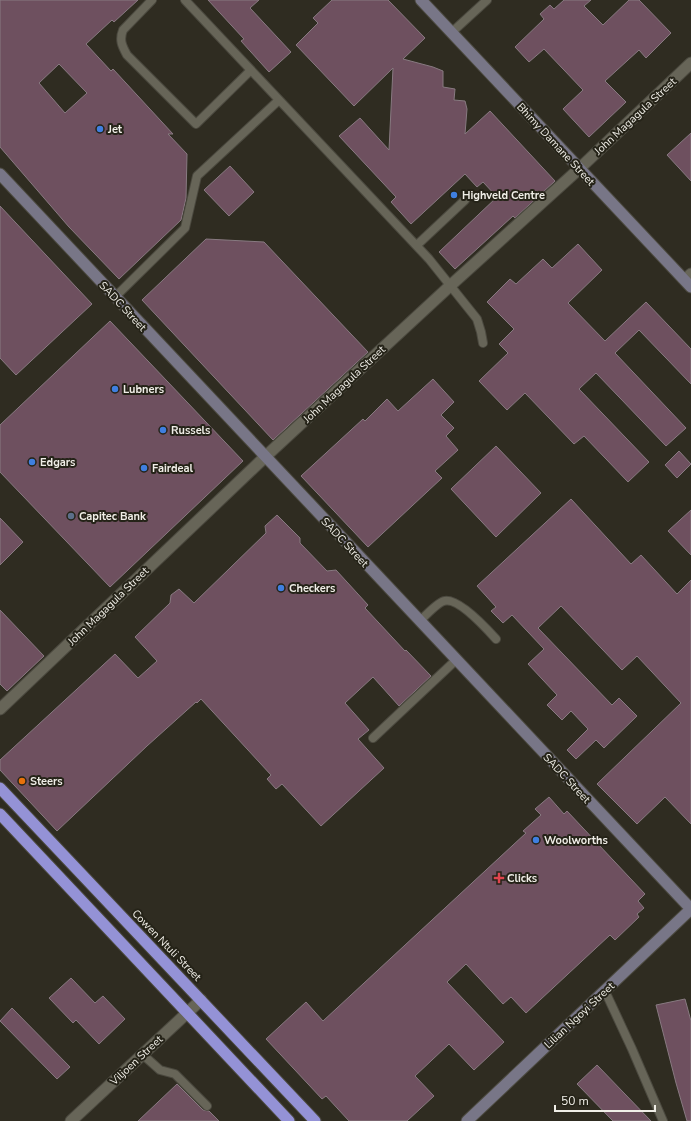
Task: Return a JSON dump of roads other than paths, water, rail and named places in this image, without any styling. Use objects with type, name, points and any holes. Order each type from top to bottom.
[{"type":"highway","name":"Cowen Ntuli Street","points":[[0,788],[315,1121]]},
{"type":"highway","points":[[0,814],[289,1121]]},
{"type":"main road","name":"Bhimy Damane Street","points":[[421,0],[579,169],[689,281]]},
{"type":"main road","name":"SADC Street","points":[[0,174],[691,909]]},
{"type":"main road","name":"Lilian Ngoyi Street","points":[[467,1121],[691,909]]},
{"type":"street","name":"John Magagula Street","points":[[0,709],[266,456],[579,169],[691,63]]},
{"type":"street","name":"Viljoen Street","points":[[71,1121],[201,1000]]},
{"type":"lane","points":[[152,0],[140,10],[123,30],[120,36],[121,45],[127,55],[196,124],[251,70]]},
{"type":"lane","points":[[185,0],[417,245],[451,285],[477,319],[482,332],[483,343]]},
{"type":"lane","points":[[451,33],[487,0]]},
{"type":"lane","points":[[115,297],[185,228],[197,176],[279,100]]},
{"type":"lane","points":[[417,245],[465,200]]},
{"type":"lane","points":[[420,621],[442,602],[450,601],[471,614],[484,625],[496,639]]},
{"type":"lane","points":[[373,738],[456,660]]},
{"type":"lane","points":[[605,991],[663,1121]]},
{"type":"lane","points":[[142,1054],[160,1070],[175,1074],[207,1106]]},
{"type":"place","name":"Jet","points":[[100,129]]},
{"type":"place","name":"Highveld Centre","points":[[454,195]]},
{"type":"place","name":"Lubners","points":[[115,389]]},
{"type":"place","name":"Russels","points":[[163,430]]},
{"type":"place","name":"Edgars","points":[[32,462]]},
{"type":"place","name":"Fairdeal","points":[[144,468]]},
{"type":"place","name":"Capitec Bank","points":[[71,516]]},
{"type":"place","name":"Checkers","points":[[281,588]]},
{"type":"place","name":"Steers","points":[[22,781]]},
{"type":"place","name":"Woolworths","points":[[536,840]]},
{"type":"place","name":"Clicks","points":[[499,878]]}]
